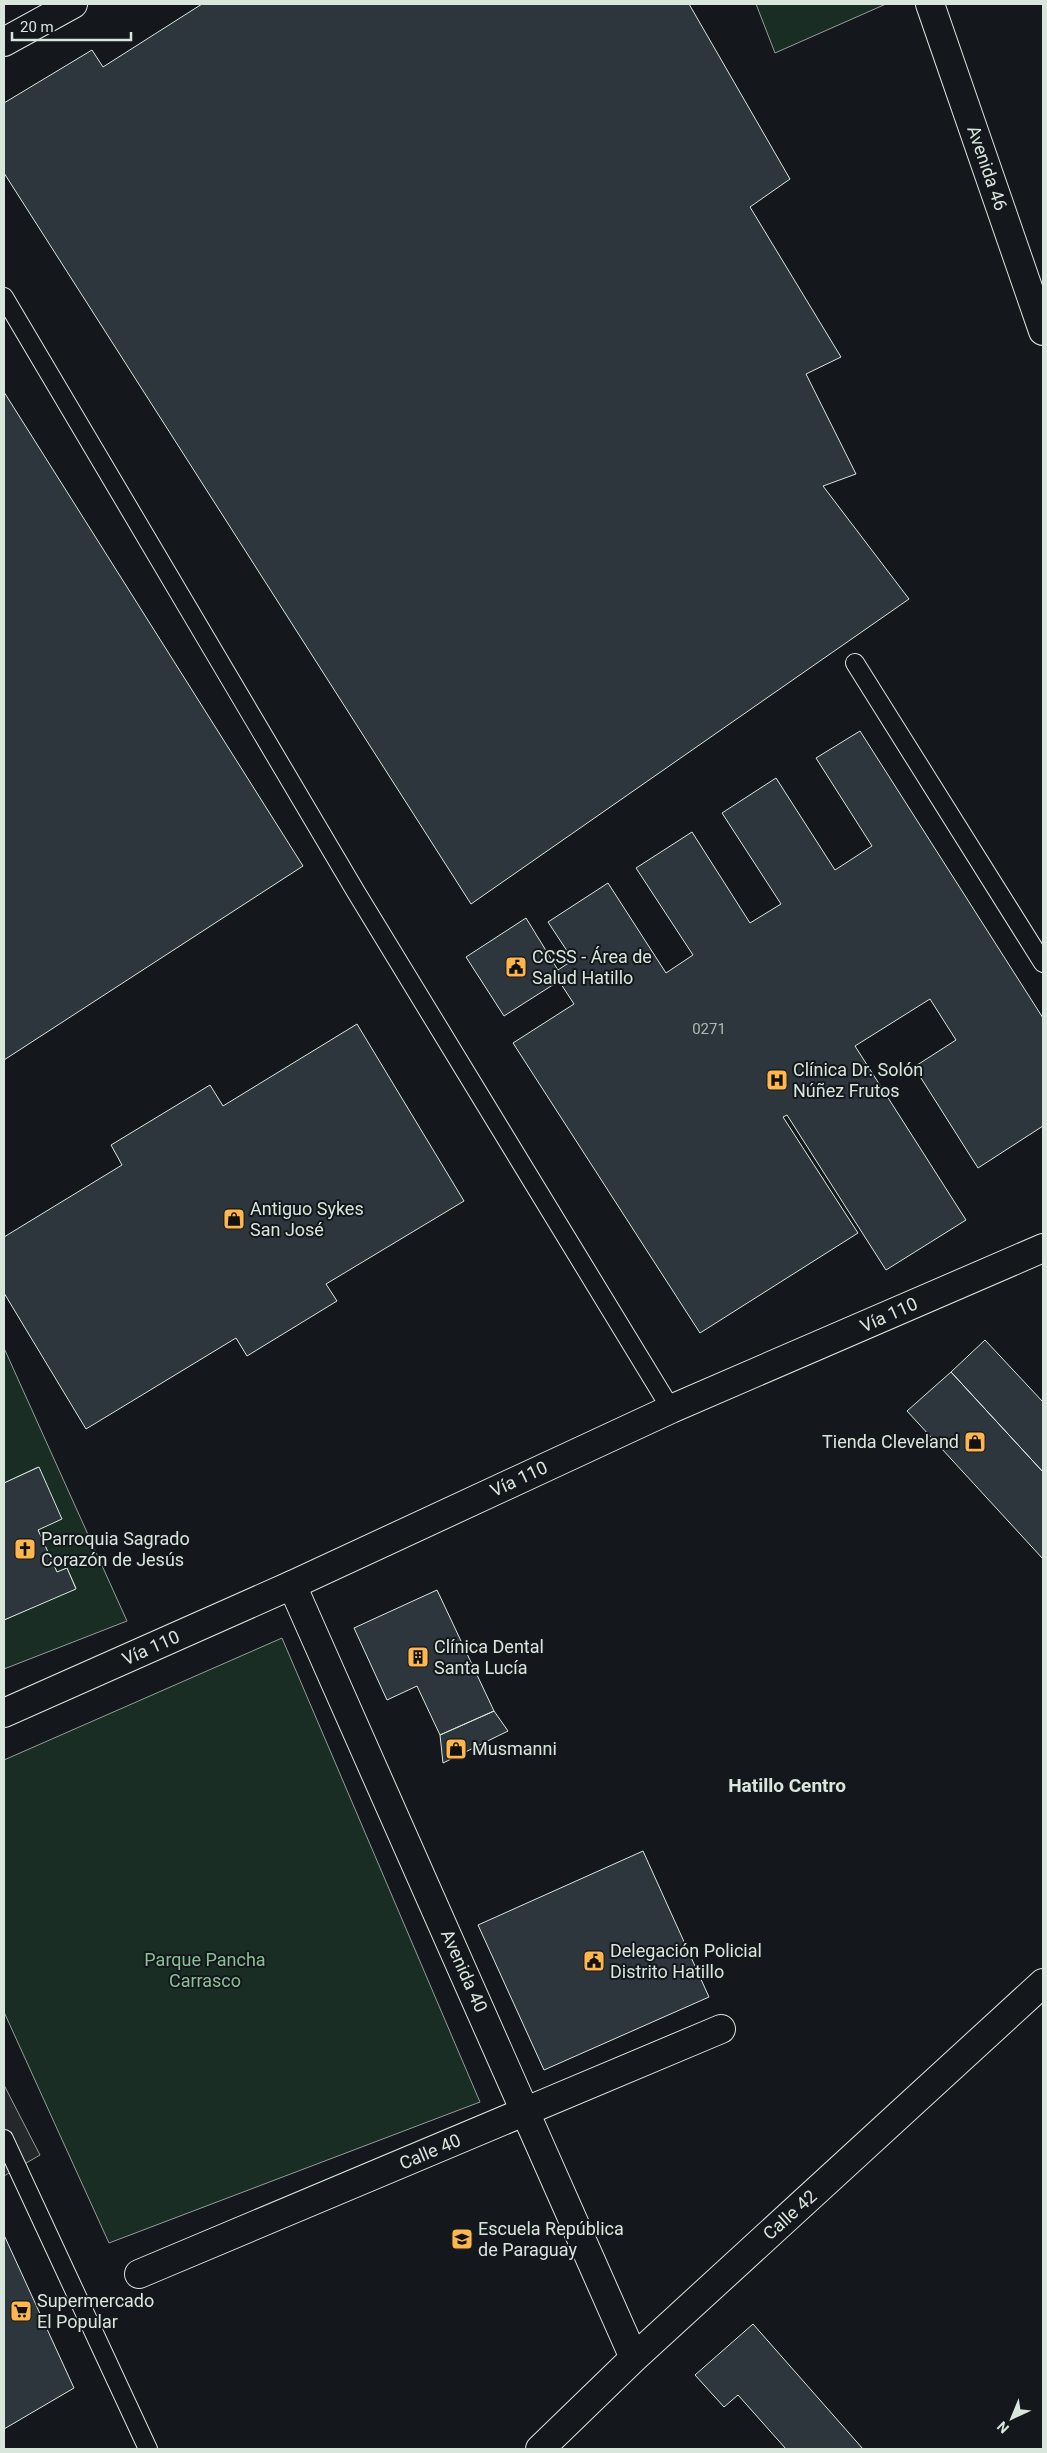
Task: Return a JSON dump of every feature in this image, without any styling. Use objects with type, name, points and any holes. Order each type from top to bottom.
[{"type":"street","points":[[4,42],[72,4]]},
{"type":"street","name":"Avenida 46","points":[[930,4],[1043,331]]},
{"type":"street","name":"Vía 110","points":[[4,1713],[292,1585],[671,1409],[1042,1249]]},
{"type":"street","name":"Avenida 40","points":[[292,1585],[634,2358]]},
{"type":"street","name":"Calle 42","points":[[540,2449],[634,2358],[1043,1983]]},
{"type":"street","name":"Calle 40","points":[[139,2274],[720,2029]]},
{"type":"lane","points":[[4,297],[356,892],[671,1409]]},
{"type":"lane","points":[[855,663],[1043,963]]},
{"type":"lane","points":[[4,2139],[148,2449]]},
{"type":"green space","points":[[756,4],[886,4],[775,53]]},
{"type":"green space","points":[[4,1348],[127,1621],[4,1669],[4,1620],[76,1588],[67,1568],[57,1572],[38,1530],[38,1467],[4,1483]]},
{"type":"green space","name":"Parque Pancha Carrasco","points":[[282,1638],[480,2102],[109,2243],[4,2012],[4,1760]]},
{"type":"shaded area","points":[[4,2085],[40,2155],[4,2176]]},
{"type":"building","points":[[202,4],[689,4],[790,179],[750,207],[841,357],[806,374],[856,474],[823,486],[909,599],[471,904],[4,173],[4,103],[92,50],[103,67]]},
{"type":"building","points":[[4,392],[303,866],[4,1060]]},
{"type":"building","points":[[860,731],[1043,1018],[1043,1126],[978,1168],[914,1067],[956,1040],[930,999],[855,1046],[966,1220],[886,1270],[787,1115],[783,1117],[858,1233],[700,1333],[513,1043],[574,1004],[559,981],[504,1016],[466,957],[526,918],[558,970],[573,960],[548,922],[608,883],[666,973],[693,955],[636,868],[692,832],[750,923],[781,904],[722,813],[776,778],[835,870],[872,846],[816,758]]},
{"type":"building","name":"Antiguo Sykes San José","points":[[357,1024],[464,1201],[326,1284],[337,1301],[247,1356],[236,1338],[86,1429],[4,1293],[4,1237],[122,1165],[111,1145],[210,1085],[223,1106]]},
{"type":"building","points":[[985,1340],[1043,1402],[1043,1472],[951,1372]]},
{"type":"building","name":"Tienda Cleveland","points":[[951,1372],[1043,1472],[1043,1559],[907,1411]]},
{"type":"building","name":"Parroquia Sagrado Corazón de Jesús","points":[[39,1467],[62,1519],[38,1530],[57,1572],[67,1568],[76,1589],[4,1620],[4,1483]]},
{"type":"building","name":"Clínica Dental Santa Lucía","points":[[437,1590],[494,1711],[440,1735],[417,1686],[387,1700],[354,1628]]},
{"type":"building","name":"Musmanni","points":[[494,1711],[508,1731],[443,1763],[440,1735]]},
{"type":"building","name":"Delegación Policial Distrito Hatillo","points":[[643,1851],[709,1997],[544,2070],[478,1925]]},
{"type":"building","name":"Supermercado El Popular","points":[[4,2235],[74,2388],[4,2429]]},
{"type":"building","points":[[753,2324],[863,2449],[786,2449],[738,2395],[724,2407],[695,2375]]},
{"type":"place","name":"CCSS - Área de Salud Hatillo","points":[[516,967]]},
{"type":"place","name":"Clínica Dr. Solón Núñez Frutos","points":[[777,1080]]},
{"type":"place","name":"Antiguo Sykes San José","points":[[234,1219]]},
{"type":"place","name":"Tienda Cleveland","points":[[975,1442]]},
{"type":"place","name":"Parroquia Sagrado Corazón de Jesús","points":[[25,1549]]},
{"type":"place","name":"Clínica Dental Santa Lucía","points":[[418,1657]]},
{"type":"place","name":"Musmanni","points":[[456,1749]]},
{"type":"place","name":"Delegación Policial Distrito Hatillo","points":[[594,1961]]},
{"type":"place","name":"Escuela República de Paraguay","points":[[462,2239]]},
{"type":"place","name":"Supermercado El Popular","points":[[21,2311]]},
{"type":"district","name":"Hatillo Centro","points":[[787,1785]]}]
